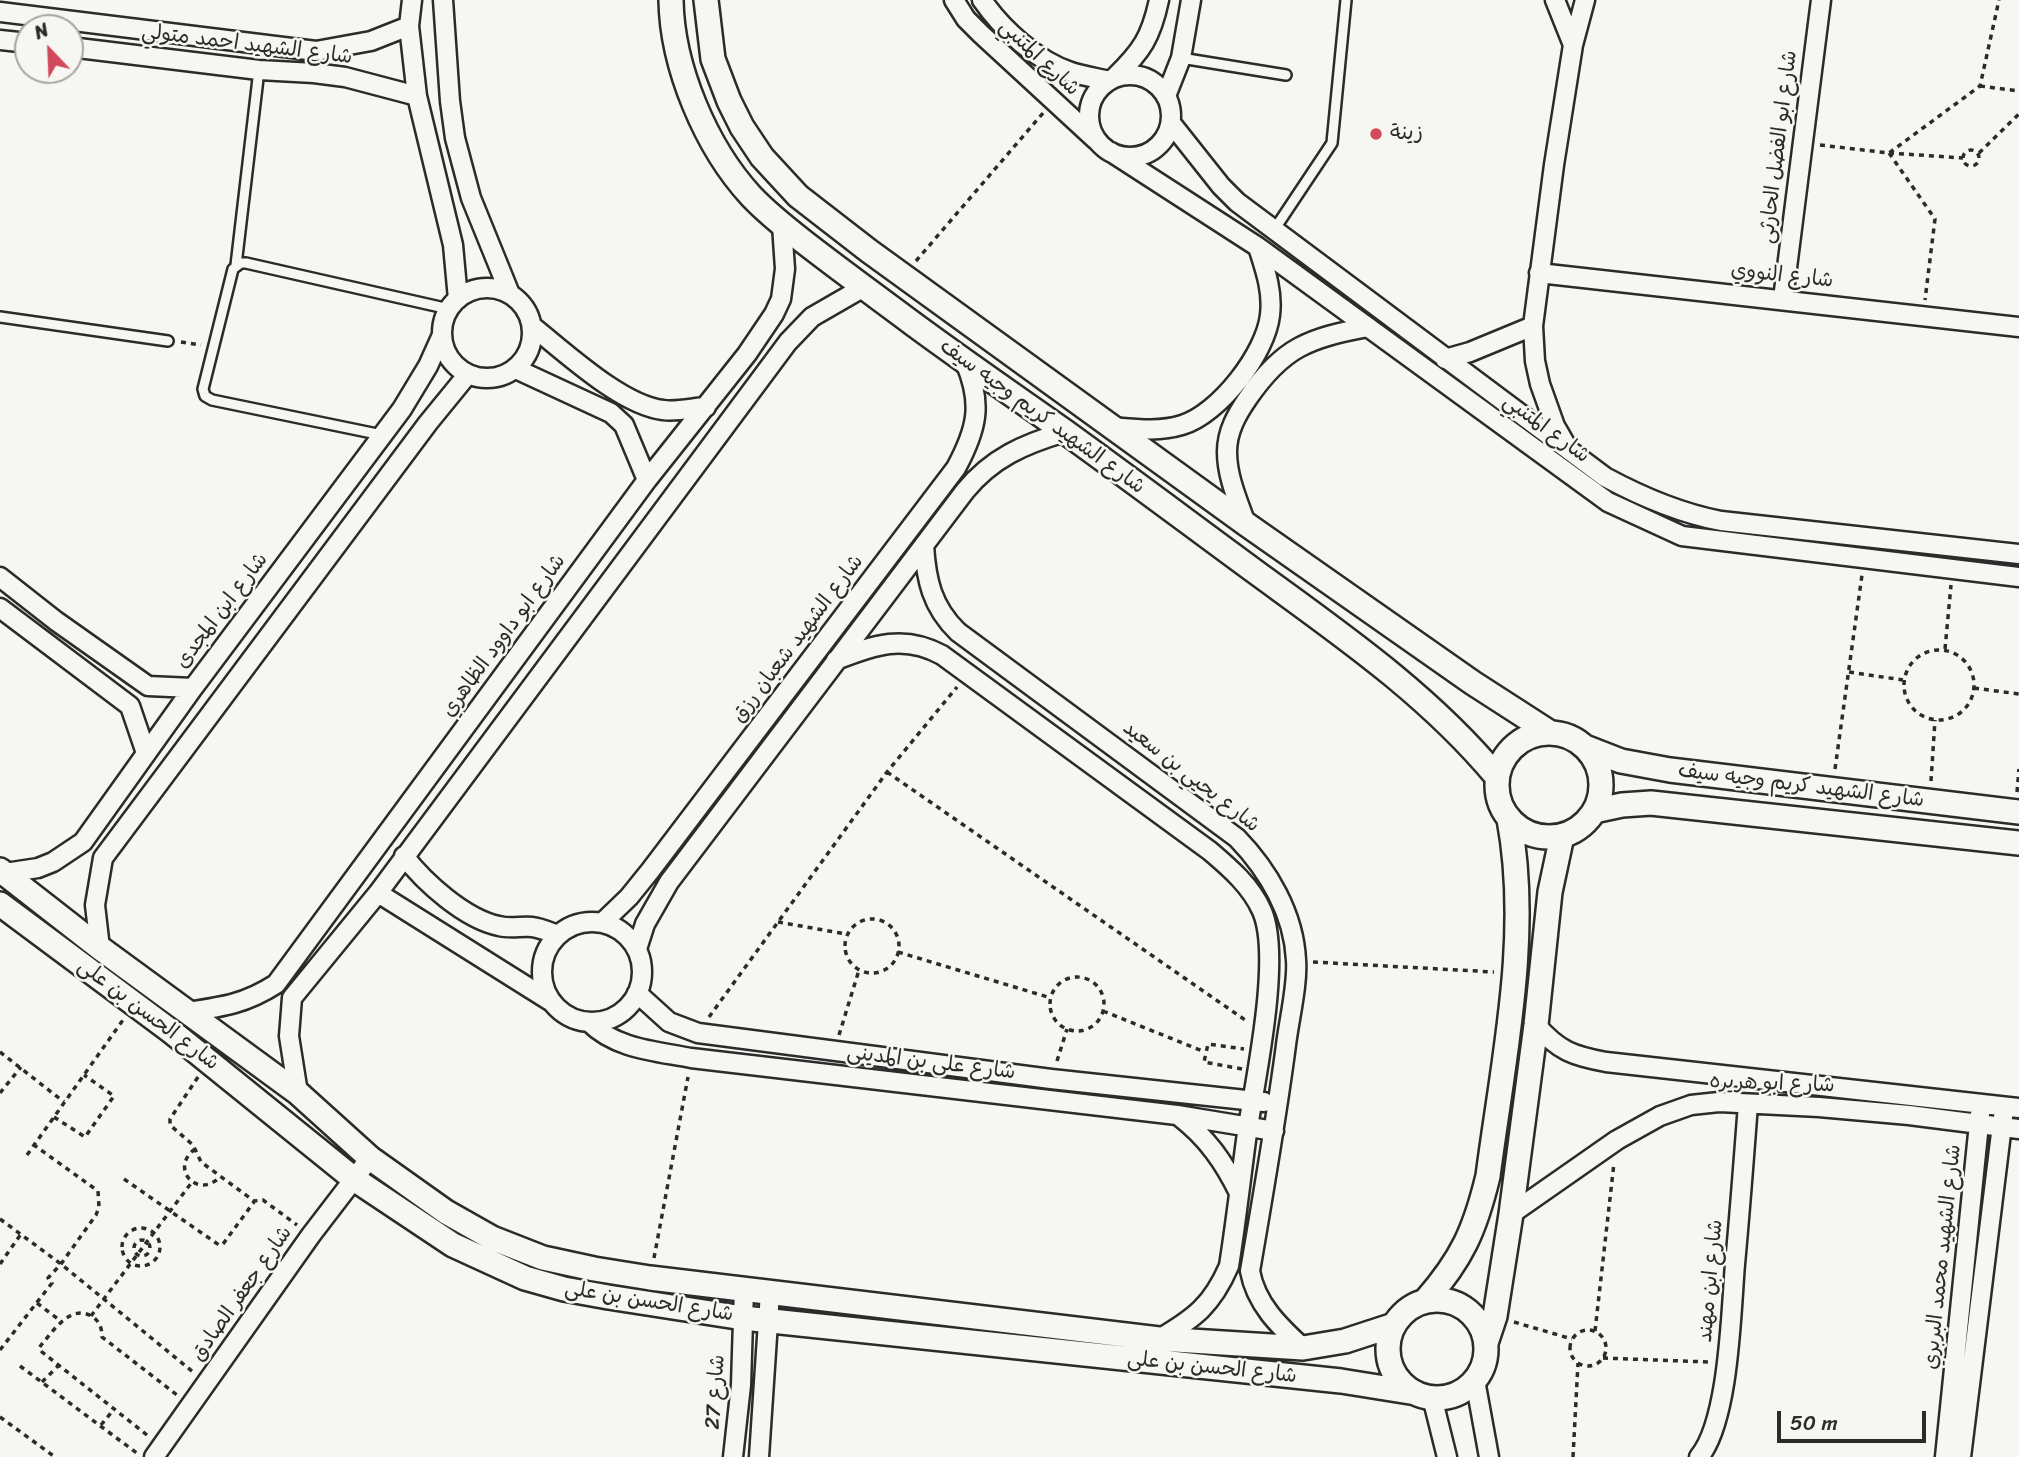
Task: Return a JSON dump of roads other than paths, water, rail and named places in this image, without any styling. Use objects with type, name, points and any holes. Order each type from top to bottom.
[{"type":"street","points":[[412,0],[410,26],[417,96],[453,245],[453,304]]},
{"type":"street","points":[[443,0],[450,101],[456,138],[471,198],[509,294]]},
{"type":"street","name":"شارع الشهيد كريم وجيه سيف","points":[[671,0],[671,20],[681,66],[692,97],[710,136],[751,197],[782,225],[863,287],[1356,646],[1442,717],[1497,777]]},
{"type":"street","name":"شارع الشهيد كريم وجيه سيف","points":[[706,0],[713,59],[729,101],[762,157],[798,196],[903,276],[1246,524],[1473,683],[1549,732]]},
{"type":"street","name":"شارع المتنبي","points":[[954,0],[966,19],[1052,102],[1105,148],[1258,247],[1608,502],[1682,536],[2019,577]]},
{"type":"street","name":"شارع المتنبي","points":[[982,0],[1025,45],[1052,64],[1070,72],[1112,79]]},
{"type":"street","points":[[1112,79],[1135,75],[1153,81],[1166,96],[1171,109],[1171,123],[1166,137],[1148,152],[1126,156],[1105,148],[1090,124],[1091,103],[1098,90],[1139,55],[1150,34],[1159,0]]},
{"type":"street","points":[[1166,96],[1181,58],[1191,0]]},
{"type":"street","points":[[1555,0],[1573,45]]},
{"type":"street","points":[[1568,448],[1555,426],[1540,384],[1535,361],[1534,326],[1539,273],[1573,45],[1585,0]]},
{"type":"street","name":"شارع ابو الفضل الحارثى","points":[[1783,299],[1821,0]]},
{"type":"street","name":"شارع الشهيد احمد متولي","points":[[0,12],[316,51],[372,41],[410,26]]},
{"type":"street","name":"شارع الشهيد احمد متولي","points":[[84,49],[259,70],[345,77],[417,96]]},
{"type":"street","points":[[314,73],[316,51]]},
{"type":"street","name":"شارع المتنبي","points":[[1171,123],[1237,202],[1605,477],[1625,488],[1694,516],[1721,521],[2019,554]]},
{"type":"street","name":"شارع ابو داوود الظاهري","points":[[187,1012],[245,1001],[276,984],[647,480],[706,407],[774,314],[780,299],[785,269],[782,225]]},
{"type":"street","points":[[1112,427],[1163,430],[1185,425],[1203,415],[1224,396],[1247,368],[1262,343],[1270,318],[1271,293],[1258,247]]},
{"type":"street","name":"شارع النووي","points":[[1539,273],[2019,327]]},
{"type":"street","points":[[298,1093],[289,1036],[292,998],[378,893],[788,342],[812,317],[863,287]]},
{"type":"street","points":[[483,288],[509,294],[520,302],[528,313],[532,326],[532,342],[526,357],[516,369],[501,376],[484,378],[468,374],[455,365],[445,351],[442,335],[444,322],[453,304],[469,292],[483,288]]},
{"type":"street","points":[[532,326],[624,396],[663,411],[706,407]]},
{"type":"street","points":[[1445,359],[1470,352],[1534,326]]},
{"type":"street","points":[[1246,524],[1230,475],[1227,451],[1230,429],[1242,407],[1266,373],[1298,346],[1337,333],[1368,327]]},
{"type":"street","name":"شارع ابن المجدى","points":[[2,871],[38,868],[54,862],[83,842],[193,688],[382,436],[415,388],[442,335]]},
{"type":"street","name":"شارع الشهيد شعبان رزق","points":[[602,923],[629,897],[650,871],[956,468],[969,445],[977,404],[974,384],[965,362]]},
{"type":"street","points":[[516,369],[611,413],[624,425],[647,480]]},
{"type":"street","points":[[100,948],[95,905],[103,858],[468,374]]},
{"type":"street","name":"شارع الشهيد شعبان رزق","points":[[637,950],[645,923],[669,882],[971,483],[991,464],[1031,442],[1065,432]]},
{"type":"street","name":"شارع يحيي بن سعيد","points":[[924,545],[926,571],[936,605],[945,620],[1210,816],[1253,855],[1282,903],[1297,961],[1278,1104],[1250,1271],[1254,1289],[1262,1305],[1303,1348]]},
{"type":"street","points":[[0,577],[56,621],[148,686],[193,688]]},
{"type":"street","points":[[865,589],[882,599]]},
{"type":"street","points":[[0,608],[130,706],[146,753]]},
{"type":"street","points":[[836,660],[864,648],[906,643],[925,646],[942,655],[1210,851],[1232,870],[1263,912],[1268,938],[1268,979],[1258,1071],[1229,1266],[1218,1290],[1201,1311],[1159,1339]]},
{"type":"street","points":[[130,706],[148,686]]},
{"type":"street","points":[[1425,1301],[1448,1275],[1462,1252],[1480,1207],[1488,1176],[1515,973],[1516,853],[1509,820],[1501,807],[1497,792],[1497,777],[1503,759],[1515,745],[1531,736],[1549,732],[1574,739],[1585,747],[1596,761],[1601,777],[1601,795],[1586,822],[1562,835],[1543,837],[1525,832],[1509,820]]},
{"type":"street","name":"شارع الشهيد كريم وجيه سيف","points":[[1585,747],[1621,761],[1654,767],[2019,812]]},
{"type":"street","name":"شارع الشهيد كريم وجيه سيف","points":[[1594,811],[1651,803],[2019,843]]},
{"type":"street","points":[[1486,1343],[1483,1329],[1475,1317],[1453,1302],[1439,1299],[1412,1306],[1402,1314],[1388,1340],[1388,1356],[1393,1371],[1403,1384],[1424,1395],[1451,1396],[1460,1392],[1475,1380],[1482,1369],[1486,1343],[1495,1317],[1511,1214],[1536,1026],[1550,892],[1562,835]]},
{"type":"street","points":[[83,842],[103,858]]},
{"type":"street","points":[[404,856],[416,871],[461,909],[483,922],[501,927],[531,927],[558,935]]},
{"type":"street","name":"شارع الحسن بن على","points":[[2,871],[100,948],[298,1093],[370,1158],[446,1212],[492,1238],[542,1258],[650,1278],[1159,1339],[1303,1348],[1345,1341],[1394,1325]]},
{"type":"street","points":[[378,893],[551,1001]]},
{"type":"street","name":"شارع الحسن بن على","points":[[0,904],[209,1061],[354,1179],[453,1245],[525,1278],[564,1289],[743,1318],[1341,1381],[1424,1395]]},
{"type":"street","points":[[602,923],[616,928],[628,937],[637,950],[641,963],[638,993],[618,1015],[589,1022],[574,1019],[561,1012],[551,1001],[545,990],[542,967],[550,944],[558,935],[577,924],[602,923]]},
{"type":"street","points":[[276,984],[292,998]]},
{"type":"street","name":"شارع على بن المدينى","points":[[638,993],[669,1022],[698,1033],[1051,1079],[1278,1104]]},
{"type":"street","name":"شارع على بن المدينى","points":[[589,1022],[604,1035],[622,1043],[691,1058],[1177,1115],[1274,1130]]},
{"type":"street","name":"شارع ابو هريره","points":[[1536,1026],[1557,1046],[1582,1057],[2012,1107]]},
{"type":"street","name":"شارع ابو هريره","points":[[1511,1214],[1617,1140],[1660,1116],[1691,1105],[1719,1102],[1909,1115],[2010,1128]]},
{"type":"street","name":"شارع ابن مهند","points":[[1699,1457],[1707,1448],[1714,1431],[1727,1363],[1748,1104]]},
{"type":"street","name":"شارع الشهيد محمد البربري","points":[[1945,1457],[1981,1104]]},
{"type":"street","name":"شارع الشهيد محمد البربري","points":[[1961,1457],[2012,1107]]},
{"type":"street","points":[[1177,1115],[1197,1130],[1214,1149],[1228,1170],[1238,1193]]},
{"type":"street","name":"شارع جعفر الصادق","points":[[158,1452],[311,1235],[370,1158]]},
{"type":"street","name":"شارع 27","points":[[733,1457],[741,1385],[744,1289]]},
{"type":"street","points":[[760,1457],[769,1292]]},
{"type":"street","points":[[1475,1380],[1489,1457]]},
{"type":"street","points":[[741,1385],[763,1389]]},
{"type":"street","points":[[1424,1395],[1447,1457]]},
{"type":"lane","points":[[1274,230],[1332,143],[1346,0]]},
{"type":"lane","points":[[1181,58],[1286,75]]},
{"type":"lane","points":[[259,70],[236,265],[233,268],[203,389],[208,399],[382,436]]},
{"type":"lane","points":[[236,265],[246,263],[453,304]]},
{"type":"lane","points":[[0,317],[168,341]]},
{"type":"place","name":"زينة","points":[[1376,134]]}]
